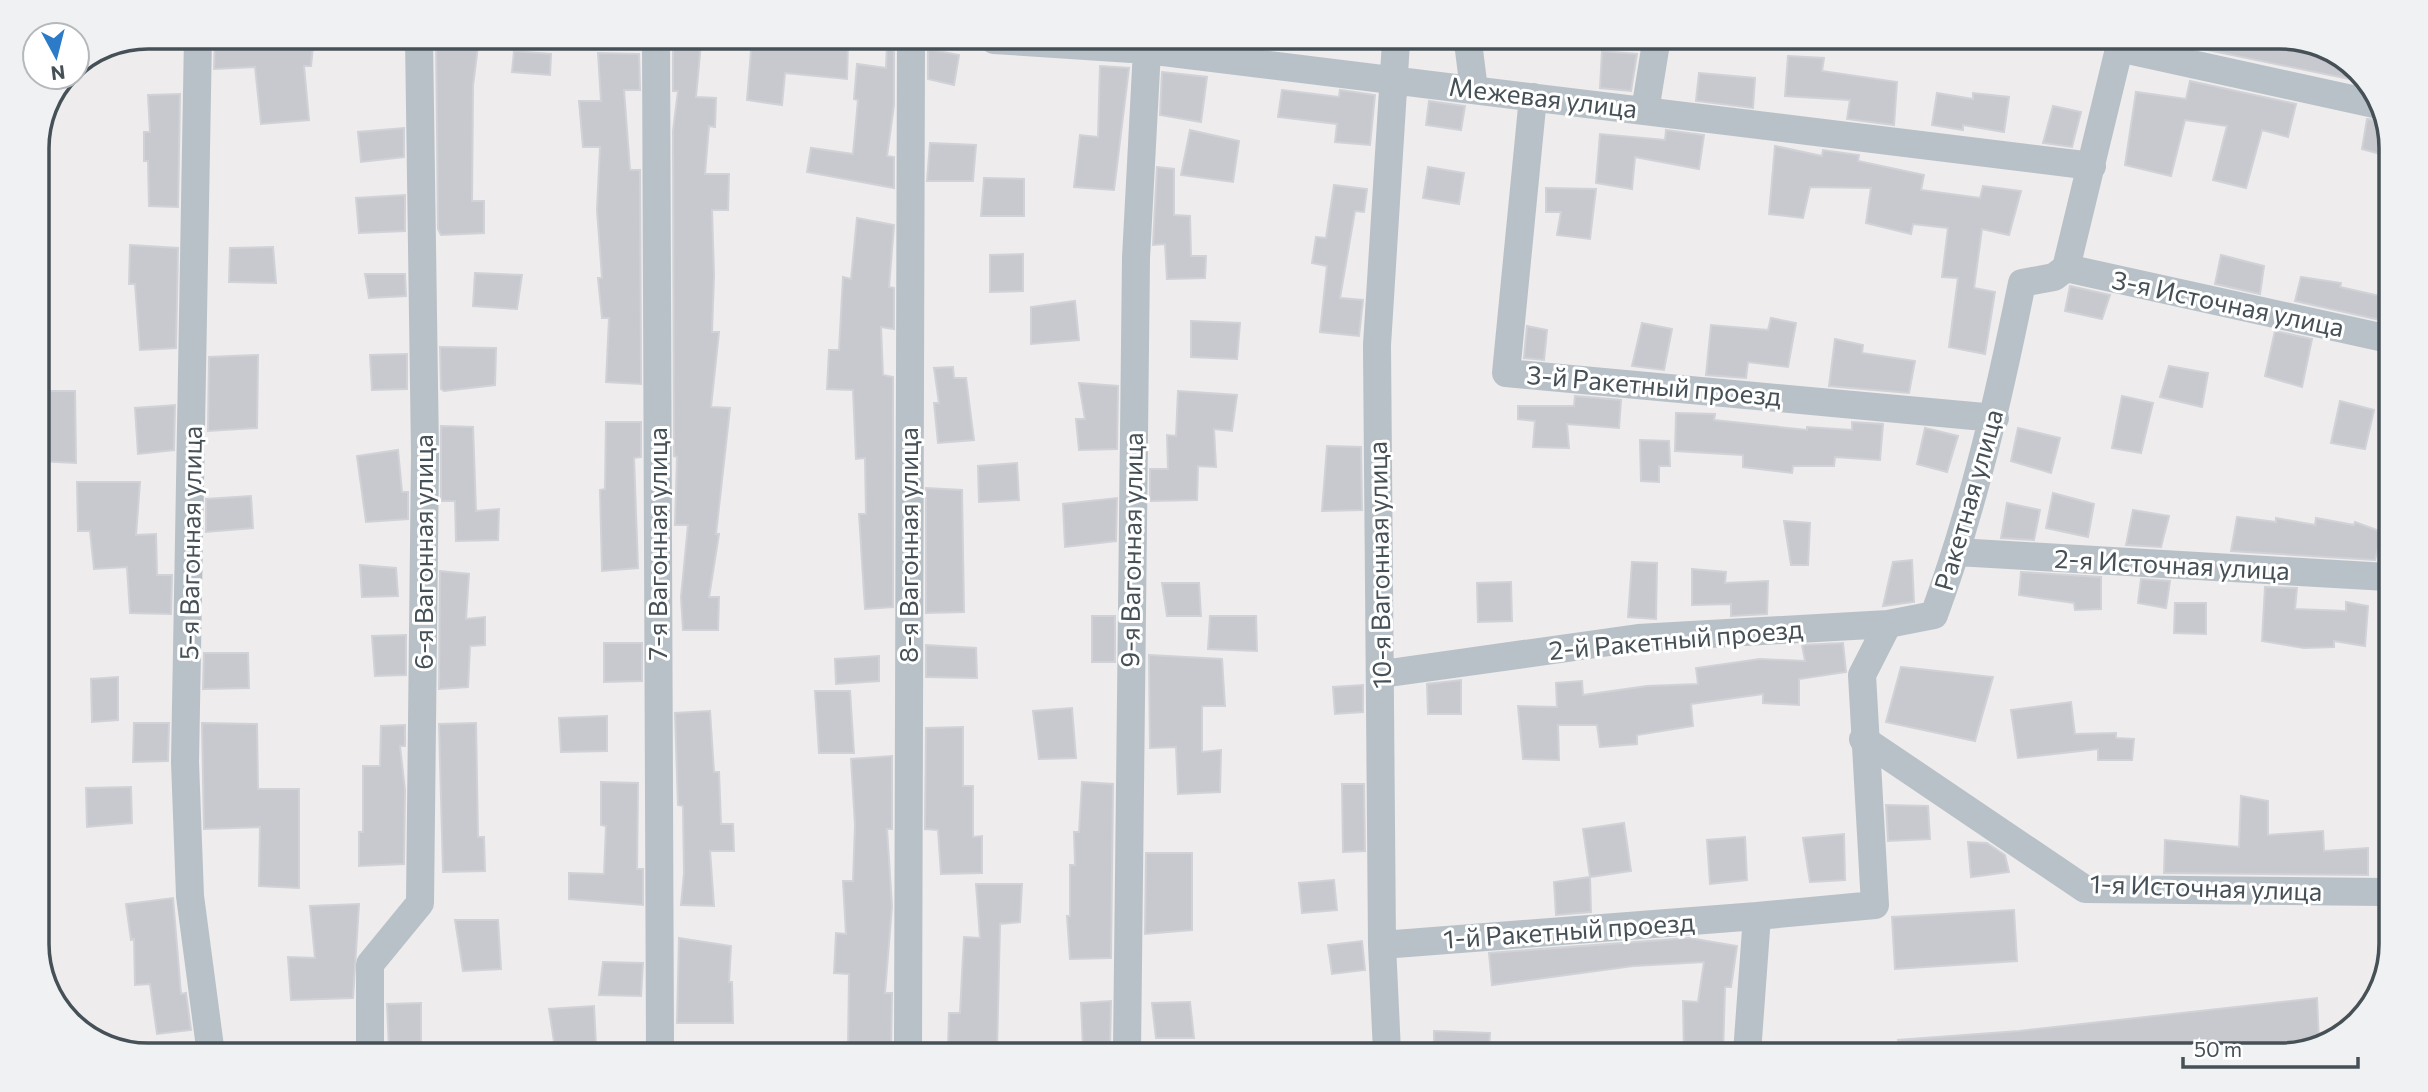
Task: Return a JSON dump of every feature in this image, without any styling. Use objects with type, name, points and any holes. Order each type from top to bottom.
[{"type":"street","name":"5-я Вагонная улица","points":[[198,49],[185,762],[190,896],[209,1043]]},
{"type":"street","name":"6-я Вагонная улица","points":[[370,1043],[370,964],[420,904],[425,454],[419,49]]},
{"type":"street","name":"7-я Вагонная улица","points":[[656,49],[660,1043]]},
{"type":"street","name":"8-я Вагонная улица","points":[[908,1043],[911,49]]},
{"type":"street","name":"9-я Вагонная улица","points":[[1127,1043],[1136,258],[1145,49]]},
{"type":"street","name":"Межевая улица","points":[[1174,49],[1474,90],[2092,166]]},
{"type":"street","name":"10-я Вагонная улица","points":[[1387,1043],[1382,946],[1382,674],[1377,345],[1395,49]]},
{"type":"street","points":[[1469,49],[1474,90]]},
{"type":"street","points":[[1645,111],[1655,49]]},
{"type":"street","points":[[2066,268],[2118,49]]},
{"type":"street","points":[[2132,49],[2368,103]]},
{"type":"street","name":"3-й Ракетный проезд","points":[[1533,97],[1506,373],[1994,418]]},
{"type":"street","name":"Ракетная улица","points":[[1888,624],[1934,615],[1957,552],[1994,418],[2022,283],[2054,276],[2066,268]]},
{"type":"street","name":"3-я Источная улица","points":[[2066,268],[2379,337]]},
{"type":"street","name":"2-я Источная улица","points":[[1957,552],[2379,577]]},
{"type":"street","points":[[1748,1043],[1757,916],[1875,905],[1863,739],[1862,675],[1888,624]]},
{"type":"street","name":"2-й Ракетный проезд","points":[[1382,674],[1638,638],[1888,624]]},
{"type":"street","name":"1-я Источная улица","points":[[1863,739],[2085,889],[2379,892]]},
{"type":"street","name":"1-й Ракетный проезд","points":[[1382,946],[1757,916]]},
{"type":"building","points":[[215,49],[313,49],[311,66],[304,66],[309,120],[261,124],[255,67],[214,69]]},
{"type":"building","points":[[436,49],[478,49],[473,86],[472,201],[484,201],[484,233],[441,235],[438,229]]},
{"type":"building","points":[[673,49],[700,49],[696,97],[716,98],[715,127],[709,126],[705,174],[729,174],[728,210],[712,210],[712,332],[719,332],[711,407],[730,408],[716,534],[719,534],[709,597],[719,597],[718,630],[683,630],[681,597],[688,525],[675,525],[677,457],[674,456],[673,131],[678,91],[673,91]]},
{"type":"building","points":[[751,49],[848,49],[847,79],[785,73],[782,105],[747,100]]},
{"type":"building","points":[[887,49],[894,49],[894,105],[887,156],[894,157],[894,188],[807,172],[811,148],[853,154],[858,100],[854,99],[857,64],[886,68]]},
{"type":"building","points":[[928,49],[959,55],[954,85],[928,79]]},
{"type":"building","points":[[2203,49],[2299,51],[2329,62],[2350,79]]},
{"type":"building","points":[[514,51],[551,54],[550,75],[512,72]]},
{"type":"building","points":[[1602,51],[1637,54],[1631,91],[1600,88]]},
{"type":"building","points":[[598,53],[639,54],[640,90],[624,90],[630,170],[640,170],[641,384],[606,382],[609,318],[602,318],[598,278],[602,278],[597,210],[600,147],[583,147],[579,101],[601,101]]},
{"type":"building","points":[[1788,56],[1824,58],[1822,71],[1897,82],[1894,125],[1847,119],[1850,100],[1785,96]]},
{"type":"building","points":[[1100,66],[1129,68],[1114,190],[1074,187],[1080,135],[1098,137]]},
{"type":"building","points":[[1162,72],[1207,77],[1201,122],[1160,115]]},
{"type":"building","points":[[1699,73],[1755,78],[1753,108],[1696,101]]},
{"type":"building","points":[[2190,81],[2296,104],[2288,137],[2262,130],[2246,188],[2213,180],[2227,126],[2185,120],[2171,176],[2125,165],[2136,92],[2186,99]]},
{"type":"building","points":[[1282,90],[1339,97],[1340,90],[1375,95],[1370,145],[1335,142],[1337,124],[1278,117]]},
{"type":"building","points":[[1937,93],[1973,99],[1973,93],[2009,97],[2004,132],[1963,125],[1963,130],[1932,125]]},
{"type":"building","points":[[180,94],[178,207],[149,206],[148,161],[144,161],[144,132],[150,132],[148,95]]},
{"type":"building","points":[[1429,101],[1465,106],[1461,130],[1426,125]]},
{"type":"building","points":[[2053,106],[2081,112],[2072,147],[2043,143]]},
{"type":"building","points":[[2367,119],[2375,120],[2379,154],[2362,149]]},
{"type":"building","points":[[404,128],[404,157],[361,162],[358,132]]},
{"type":"building","points":[[1190,130],[1239,141],[1233,182],[1181,175]]},
{"type":"building","points":[[1666,130],[1704,135],[1699,169],[1635,157],[1632,189],[1596,183],[1600,134],[1665,140]]},
{"type":"building","points":[[930,143],[976,145],[973,181],[927,181]]},
{"type":"building","points":[[1775,146],[1822,156],[1823,150],[1859,155],[1858,161],[1924,175],[1921,190],[1980,198],[1983,186],[2021,191],[2009,235],[1982,229],[1974,288],[1995,292],[1985,354],[1949,347],[1958,278],[1942,277],[1948,228],[1913,224],[1911,234],[1866,223],[1871,188],[1810,187],[1803,218],[1769,214]]},
{"type":"building","points":[[1157,167],[1174,169],[1174,215],[1190,216],[1191,256],[1206,256],[1205,278],[1167,279],[1165,244],[1153,245]]},
{"type":"building","points":[[1428,167],[1464,173],[1459,204],[1423,198]]},
{"type":"building","points":[[984,178],[1024,179],[1024,216],[981,216]]},
{"type":"building","points":[[1334,185],[1367,189],[1364,212],[1355,211],[1340,298],[1363,300],[1359,336],[1320,332],[1327,266],[1312,263],[1316,237],[1326,238]]},
{"type":"building","points":[[1546,188],[1596,189],[1590,239],[1557,235],[1561,212],[1546,212]]},
{"type":"building","points":[[405,195],[405,231],[359,233],[356,198]]},
{"type":"building","points":[[857,218],[894,225],[889,287],[894,288],[894,329],[881,327],[883,375],[893,377],[893,607],[865,609],[859,514],[866,514],[865,458],[856,459],[853,390],[827,389],[829,350],[839,350],[843,277],[851,279]]},
{"type":"building","points":[[130,245],[178,248],[176,348],[140,350],[135,284],[129,284]]},
{"type":"building","points":[[273,247],[276,283],[229,282],[230,248]]},
{"type":"building","points":[[1023,254],[1023,291],[990,292],[990,255]]},
{"type":"building","points":[[2221,255],[2264,266],[2260,294],[2215,284]]},
{"type":"building","points":[[475,273],[522,275],[517,309],[473,306]]},
{"type":"building","points":[[365,274],[405,274],[406,296],[369,298]]},
{"type":"building","points":[[2301,277],[2341,283],[2340,287],[2379,296],[2379,320],[2295,301]]},
{"type":"building","points":[[2070,286],[2110,295],[2102,319],[2065,311]]},
{"type":"building","points":[[1075,301],[1079,340],[1031,344],[1031,307]]},
{"type":"building","points":[[1771,318],[1796,323],[1788,367],[1748,362],[1746,378],[1706,375],[1711,325],[1768,330]]},
{"type":"building","points":[[1191,321],[1240,323],[1237,359],[1191,357]]},
{"type":"building","points":[[1642,323],[1672,329],[1664,370],[1632,366]]},
{"type":"building","points":[[1527,326],[1547,330],[1544,360],[1524,358]]},
{"type":"building","points":[[2275,331],[2312,339],[2302,387],[2265,376]]},
{"type":"building","points":[[1835,339],[1863,345],[1862,353],[1915,361],[1909,393],[1829,386]]},
{"type":"building","points":[[440,347],[496,348],[495,385],[444,391],[441,389]]},
{"type":"building","points":[[407,354],[407,389],[372,390],[370,355]]},
{"type":"building","points":[[258,355],[257,428],[208,431],[209,357]]},
{"type":"building","points":[[2169,366],[2208,373],[2202,407],[2160,397]]},
{"type":"building","points":[[953,367],[954,378],[966,378],[974,440],[938,443],[934,403],[939,403],[934,368]]},
{"type":"building","points":[[1079,383],[1118,386],[1117,449],[1079,450],[1076,419],[1085,419]]},
{"type":"building","points":[[49,391],[75,391],[76,463],[49,462]]},
{"type":"building","points":[[1178,391],[1237,395],[1232,431],[1214,429],[1216,467],[1198,466],[1197,500],[1150,501],[1150,469],[1168,469],[1167,435],[1176,436]]},
{"type":"building","points":[[1575,396],[1621,400],[1619,428],[1567,424],[1569,448],[1533,447],[1535,421],[1518,419],[1518,406],[1574,406]]},
{"type":"building","points":[[2122,396],[2153,403],[2141,453],[2112,448]]},
{"type":"building","points":[[2340,401],[2374,410],[2365,449],[2331,443]]},
{"type":"building","points":[[175,405],[174,450],[138,454],[135,408]]},
{"type":"building","points":[[1676,413],[1715,414],[1714,420],[1807,430],[1807,427],[1852,430],[1852,422],[1883,424],[1880,460],[1835,457],[1834,466],[1793,466],[1792,473],[1743,467],[1743,455],[1675,451]]},
{"type":"building","points":[[606,422],[641,422],[641,457],[634,458],[638,568],[602,571],[600,490],[605,489]]},
{"type":"building","points":[[441,426],[473,427],[476,511],[499,509],[498,540],[456,541],[455,501],[441,501]]},
{"type":"building","points":[[1925,428],[1958,436],[1947,472],[1917,464]]},
{"type":"building","points":[[2018,428],[2060,438],[2051,473],[2011,461]]},
{"type":"building","points":[[1640,440],[1669,441],[1670,466],[1659,466],[1659,482],[1641,481]]},
{"type":"building","points":[[1327,446],[1361,447],[1362,510],[1322,511]]},
{"type":"building","points":[[398,450],[402,492],[408,492],[408,519],[366,522],[357,456]]},
{"type":"building","points":[[1017,463],[1019,500],[979,502],[978,466]]},
{"type":"building","points":[[77,482],[140,482],[136,535],[156,534],[157,575],[172,575],[171,614],[130,613],[127,567],[94,569],[90,531],[78,531]]},
{"type":"building","points":[[926,488],[962,490],[964,612],[926,613]]},
{"type":"building","points":[[2053,493],[2094,504],[2088,537],[2046,528]]},
{"type":"building","points":[[251,496],[253,528],[206,532],[206,499]]},
{"type":"building","points":[[1117,498],[1116,541],[1065,547],[1063,504]]},
{"type":"building","points":[[2007,503],[2040,510],[2034,540],[2001,538]]},
{"type":"building","points":[[2133,510],[2169,516],[2161,547],[2126,545]]},
{"type":"building","points":[[2237,517],[2276,522],[2276,518],[2315,525],[2316,518],[2354,525],[2355,522],[2379,531],[2375,560],[2231,551]]},
{"type":"building","points":[[1784,521],[1810,523],[1808,565],[1791,565]]},
{"type":"building","points":[[1912,560],[1914,602],[1883,606],[1893,562]]},
{"type":"building","points":[[1632,562],[1657,563],[1656,619],[1628,617]]},
{"type":"building","points":[[360,565],[396,568],[398,596],[362,597]]},
{"type":"building","points":[[1692,569],[1726,572],[1725,583],[1768,581],[1767,614],[1731,616],[1731,604],[1692,605]]},
{"type":"building","points":[[440,571],[469,574],[466,619],[485,617],[485,645],[470,646],[468,687],[439,689]]},
{"type":"building","points":[[2021,572],[2101,577],[2101,609],[2075,610],[2074,603],[2019,595]]},
{"type":"building","points":[[2141,579],[2170,581],[2166,608],[2138,603]]},
{"type":"building","points":[[1511,582],[1512,621],[1478,622],[1477,583]]},
{"type":"building","points":[[1162,583],[1199,583],[1201,616],[1167,616]]},
{"type":"building","points":[[2265,587],[2297,588],[2295,609],[2346,611],[2346,602],[2368,606],[2365,646],[2334,641],[2334,647],[2304,648],[2262,641]]},
{"type":"building","points":[[2175,603],[2206,603],[2206,634],[2174,633]]},
{"type":"building","points":[[1092,616],[1115,616],[1115,662],[1092,662]]},
{"type":"building","points":[[1210,616],[1256,616],[1257,651],[1208,649]]},
{"type":"building","points":[[406,635],[406,675],[375,676],[372,636]]},
{"type":"building","points":[[604,643],[642,643],[642,681],[604,682]]},
{"type":"building","points":[[1843,643],[1846,672],[1799,679],[1799,705],[1763,703],[1763,694],[1691,704],[1693,726],[1637,735],[1637,744],[1600,747],[1597,725],[1558,725],[1559,760],[1523,759],[1518,706],[1557,707],[1556,683],[1582,681],[1583,695],[1647,686],[1698,684],[1696,668],[1760,659],[1805,661],[1802,645]]},
{"type":"building","points":[[926,645],[976,648],[977,678],[926,677]]},
{"type":"building","points":[[204,653],[248,653],[249,688],[203,689]]},
{"type":"building","points":[[1149,655],[1222,659],[1225,706],[1202,706],[1202,752],[1221,750],[1220,792],[1178,794],[1176,747],[1150,748]]},
{"type":"building","points":[[879,656],[879,681],[836,684],[835,659]]},
{"type":"building","points":[[1901,667],[1993,677],[1975,741],[1886,722]]},
{"type":"building","points":[[118,677],[118,720],[92,722],[91,679]]},
{"type":"building","points":[[1461,680],[1461,714],[1428,714],[1427,684]]},
{"type":"building","points":[[1363,685],[1363,712],[1335,714],[1333,687]]},
{"type":"building","points":[[815,691],[850,691],[854,753],[819,753]]},
{"type":"building","points":[[2071,702],[2075,734],[2116,733],[2116,738],[2134,739],[2132,760],[2098,760],[2098,749],[2018,758],[2011,710]]},
{"type":"building","points":[[1072,708],[1076,758],[1039,759],[1033,711]]},
{"type":"building","points":[[710,711],[714,772],[719,772],[721,824],[733,824],[734,851],[710,851],[714,906],[681,905],[684,873],[683,806],[678,805],[675,713]]},
{"type":"building","points":[[607,716],[607,751],[561,752],[559,718]]},
{"type":"building","points":[[134,723],[169,723],[168,761],[133,762]]},
{"type":"building","points":[[202,723],[257,724],[258,789],[299,789],[299,888],[259,886],[260,827],[204,829]]},
{"type":"building","points":[[476,723],[478,837],[484,837],[485,871],[443,872],[439,724]]},
{"type":"building","points":[[405,725],[405,746],[400,746],[405,790],[404,864],[359,866],[359,832],[363,832],[363,766],[380,766],[381,726]]},
{"type":"building","points":[[963,727],[963,786],[973,786],[973,837],[982,836],[982,873],[941,874],[938,830],[925,829],[926,728]]},
{"type":"building","points":[[892,756],[892,829],[887,829],[892,906],[885,993],[892,993],[891,1043],[848,1043],[849,974],[834,973],[836,933],[846,934],[843,881],[853,881],[855,825],[851,759]]},
{"type":"building","points":[[601,782],[638,783],[637,869],[643,869],[643,905],[569,899],[569,873],[604,874],[606,826],[601,825]]},
{"type":"building","points":[[1082,782],[1113,784],[1111,958],[1070,959],[1067,916],[1070,916],[1070,865],[1075,865],[1074,832],[1079,832]]},
{"type":"building","points":[[1342,784],[1364,784],[1365,851],[1343,852]]},
{"type":"building","points":[[131,787],[132,823],[87,827],[86,788]]},
{"type":"building","points":[[2241,796],[2268,801],[2268,835],[2323,831],[2324,851],[2368,848],[2368,875],[2164,873],[2165,840],[2239,847]]},
{"type":"building","points":[[1886,805],[1928,806],[1930,839],[1888,841]]},
{"type":"building","points":[[1624,823],[1631,871],[1590,877],[1583,829]]},
{"type":"building","points":[[1844,834],[1845,880],[1810,882],[1803,838]]},
{"type":"building","points":[[1745,837],[1747,880],[1710,884],[1707,840]]},
{"type":"building","points":[[1968,842],[1987,843],[2005,855],[2009,872],[1971,877]]},
{"type":"building","points":[[1146,853],[1192,853],[1192,930],[1145,934]]},
{"type":"building","points":[[1590,877],[1591,912],[1556,915],[1554,882]]},
{"type":"building","points":[[1334,880],[1337,910],[1302,913],[1299,883]]},
{"type":"building","points":[[976,884],[1022,884],[1020,922],[1000,924],[997,1043],[948,1043],[949,1013],[960,1013],[964,937],[980,938]]},
{"type":"building","points":[[173,898],[181,994],[186,993],[191,1030],[157,1034],[150,984],[135,985],[134,939],[131,940],[126,904]]},
{"type":"building","points":[[359,904],[353,998],[291,1000],[288,957],[315,958],[310,906]]},
{"type":"building","points":[[2014,910],[2017,961],[1895,969],[1892,917]]},
{"type":"building","points":[[455,920],[498,920],[501,969],[463,971]]},
{"type":"building","points":[[679,938],[731,946],[729,982],[732,982],[733,1023],[677,1023]]},
{"type":"building","points":[[1689,938],[1737,946],[1731,987],[1725,987],[1723,1043],[1684,1043],[1683,1001],[1698,1002],[1704,962],[1633,966],[1492,985],[1489,953]]},
{"type":"building","points":[[1362,941],[1365,970],[1332,974],[1328,945]]},
{"type":"building","points":[[603,962],[643,963],[641,996],[599,995]]},
{"type":"building","points":[[2317,998],[2319,1035],[2293,1042],[1898,1043],[1898,1040],[2019,1031]]},
{"type":"building","points":[[1111,1001],[1110,1043],[1083,1043],[1081,1003]]},
{"type":"building","points":[[1190,1002],[1194,1038],[1156,1038],[1152,1003]]},
{"type":"building","points":[[421,1003],[421,1043],[389,1043],[387,1004]]},
{"type":"building","points":[[594,1006],[596,1043],[554,1043],[549,1009]]},
{"type":"building","points":[[1434,1031],[1490,1033],[1489,1043],[1434,1043]]}]
